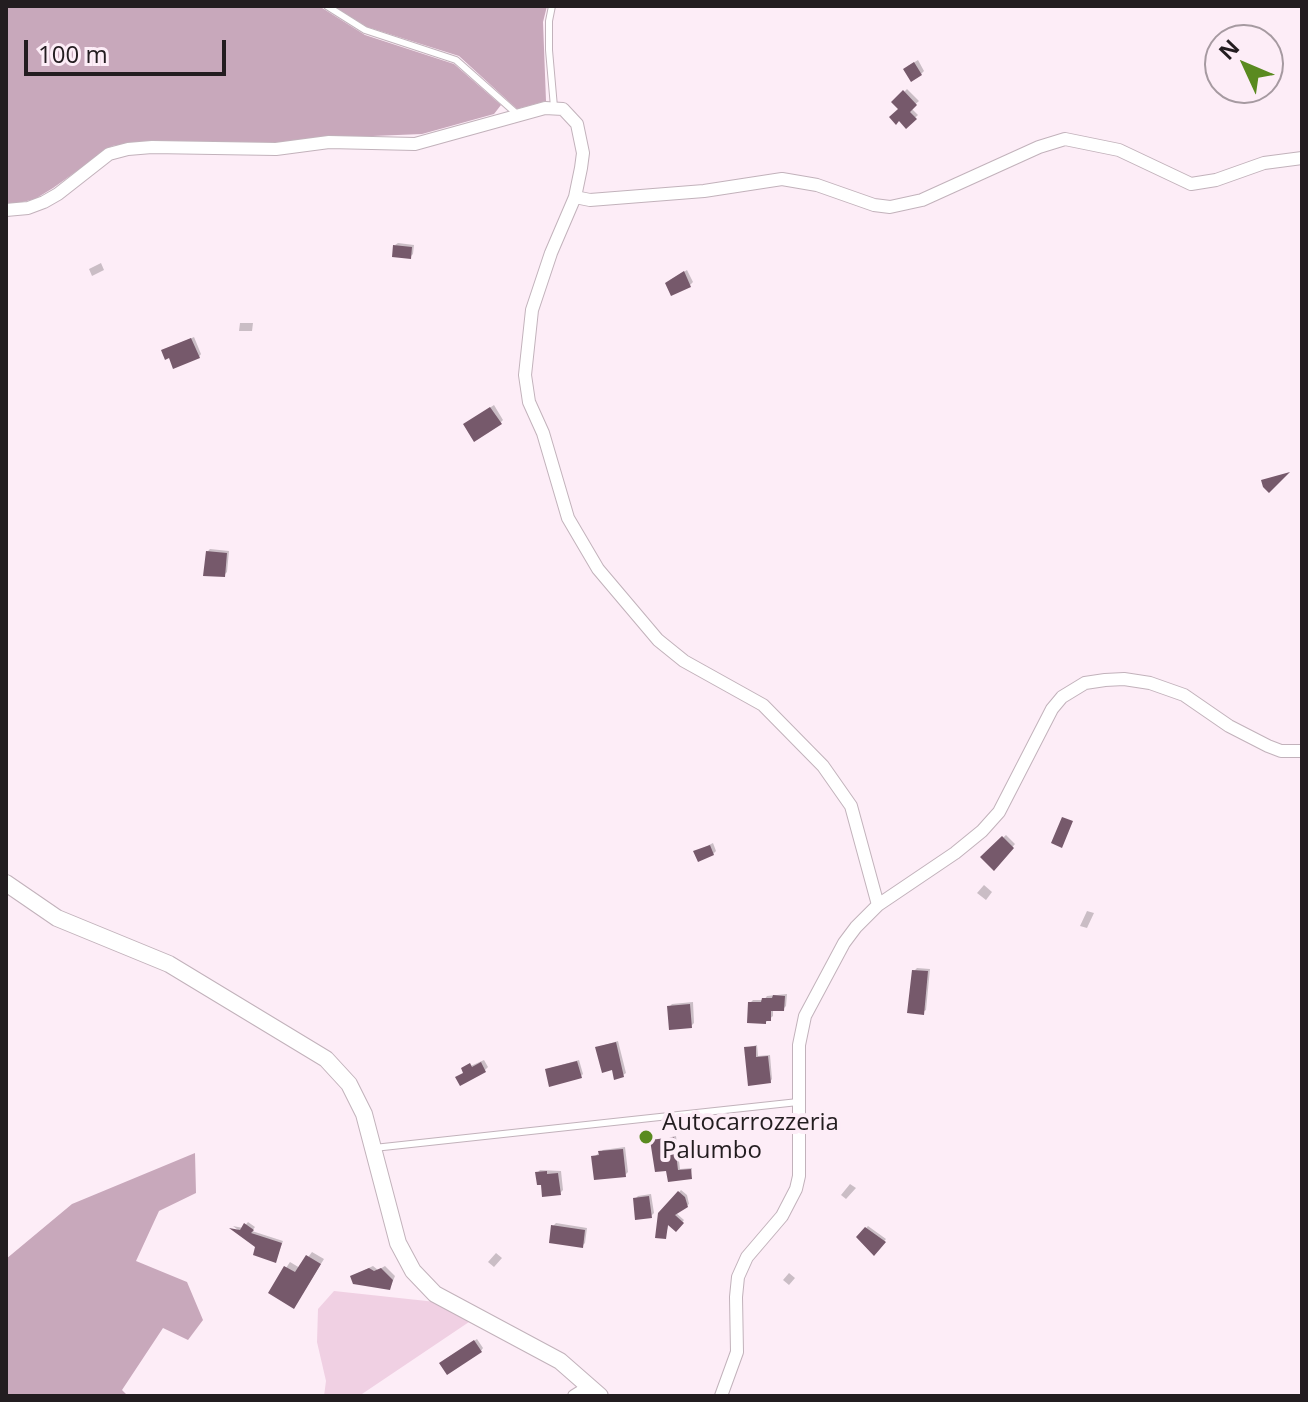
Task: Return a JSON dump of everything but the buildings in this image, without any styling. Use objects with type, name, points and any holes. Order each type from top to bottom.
[{"type":"street","points":[[6,210],[28,208],[44,202],[109,154],[128,149],[276,149],[329,142],[415,144],[554,107],[571,115],[577,124],[583,153],[575,197],[551,253],[532,310],[525,375],[529,402],[543,433],[568,518],[598,569],[658,640],[684,661],[763,705],[823,766],[851,806],[878,905]]},
{"type":"street","points":[[575,197],[590,200],[704,191],[782,179],[817,185],[874,205],[890,207],[922,200],[1039,147],[1065,139],[1119,150],[1191,184],[1216,180],[1264,163],[1302,158]]},
{"type":"street","points":[[721,1396],[737,1352],[738,1277],[747,1257],[782,1216],[799,1176],[799,1045],[805,1016],[844,943],[878,905],[955,853],[999,812],[1052,709],[1071,689],[1085,683],[1124,679],[1170,688],[1198,702],[1229,726],[1268,746],[1281,751],[1302,751]]},
{"type":"street","points":[[6,883],[57,918],[169,964],[326,1059],[358,1098],[398,1243],[422,1283],[454,1304],[539,1347],[595,1391]]},
{"type":"street","points":[[574,1396],[595,1391]]},
{"type":"lane","points":[[327,6],[365,30],[456,60],[519,116]]},
{"type":"lane","points":[[552,6],[549,50],[554,107]]},
{"type":"lane","points":[[374,1148],[798,1102]]},
{"type":"shaded area","points":[[6,6],[319,6],[365,35],[454,64],[501,105],[494,114],[422,134],[274,143],[147,141],[112,146],[35,199],[6,206]]},
{"type":"shaded area","points":[[333,6],[547,6],[543,22],[546,101],[517,109],[459,56],[367,27]]},
{"type":"shaded area","points":[[195,1153],[196,1193],[159,1211],[136,1261],[187,1282],[203,1320],[188,1340],[163,1328],[122,1390],[128,1396],[6,1396],[6,1259],[72,1204]]},
{"type":"shaded area","points":[[334,1291],[436,1302],[469,1322],[359,1396],[324,1396],[326,1381],[317,1342],[318,1309]]},
{"type":"place","name":"Autocarrozzeria Palumbo","points":[[646,1137]]}]
